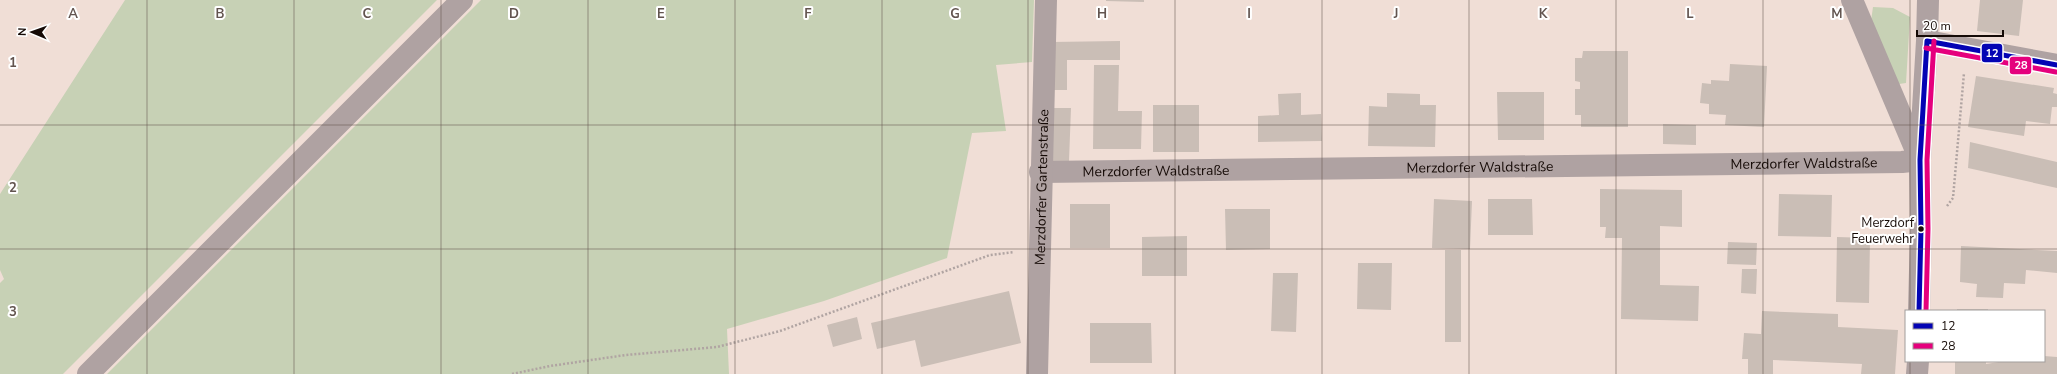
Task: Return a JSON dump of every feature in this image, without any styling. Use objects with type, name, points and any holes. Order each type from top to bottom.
[{"type":"street","points":[[88,374],[462,0]]},
{"type":"street","name":"Merzdorfer Gartenstraße","points":[[1037,374],[1040,172],[1046,0]]},
{"type":"street","points":[[1852,0],[1920,160]]},
{"type":"street","points":[[1920,310],[1920,160],[1928,0]]},
{"type":"street","points":[[1927,41],[2057,65]]},
{"type":"street","name":"Merzdorfer Waldstraße","points":[[1040,172],[1902,162],[1920,160]]},
{"type":"street","points":[[1918,362],[1918,374]]},
{"type":"path","points":[[1953,198],[1958,124],[1966,49]]},
{"type":"path","points":[[512,374],[550,366],[626,355],[717,347],[780,331],[990,254],[1039,249]]},
{"type":"green space","points":[[125,0],[437,0],[63,374],[0,374],[0,283],[4,279],[0,270],[0,194]]},
{"type":"green space","points":[[481,0],[1034,0],[1032,62],[996,65],[1006,131],[972,133],[947,258],[824,301],[727,329],[729,374],[107,374]]},
{"type":"green space","points":[[1873,7],[1893,8],[1910,17],[1906,83],[1899,84],[1870,28]]},
{"type":"building","points":[[1144,0],[1144,2],[1106,1]]},
{"type":"building","points":[[1980,0],[2023,0],[2019,36],[1977,31]]},
{"type":"building","points":[[1120,41],[1120,60],[1067,60],[1067,90],[1050,90],[1051,42]]},
{"type":"building","points":[[1583,51],[1628,51],[1628,127],[1581,127],[1581,115],[1575,115],[1575,89],[1580,89],[1580,82],[1575,81],[1575,58],[1582,58]]},
{"type":"building","points":[[1730,64],[1767,66],[1764,127],[1725,125],[1726,115],[1709,114],[1709,104],[1700,103],[1702,83],[1711,84],[1711,80],[1729,81]]},
{"type":"building","points":[[1094,65],[1119,65],[1118,111],[1142,111],[1141,149],[1093,149]]},
{"type":"building","points":[[1976,76],[2054,88],[2053,93],[2057,94],[2057,107],[2052,107],[2050,124],[2026,121],[2024,136],[1968,127]]},
{"type":"building","points":[[1497,92],[1544,92],[1544,140],[1498,140]]},
{"type":"building","points":[[1301,93],[1301,115],[1321,114],[1322,141],[1258,142],[1258,116],[1279,115],[1278,94]]},
{"type":"building","points":[[1387,93],[1420,94],[1420,105],[1436,105],[1435,147],[1368,146],[1369,106],[1387,107]]},
{"type":"building","points":[[1153,105],[1199,105],[1199,152],[1153,152]]},
{"type":"building","points":[[1050,108],[1071,108],[1069,161],[1048,161]]},
{"type":"building","points":[[1663,124],[1696,125],[1696,145],[1663,144]]},
{"type":"building","points":[[1970,142],[2057,162],[2057,188],[1968,168]]},
{"type":"building","points":[[1600,189],[1682,190],[1682,227],[1660,226],[1660,285],[1699,286],[1698,321],[1621,319],[1622,238],[1605,238],[1606,227],[1600,227]]},
{"type":"building","points":[[1779,194],[1832,195],[1831,237],[1778,236]]},
{"type":"building","points":[[1434,199],[1472,201],[1470,249],[1432,248]]},
{"type":"building","points":[[1488,199],[1532,199],[1533,235],[1488,235]]},
{"type":"building","points":[[1070,204],[1110,204],[1110,248],[1070,248]]},
{"type":"building","points":[[1225,209],[1270,209],[1270,249],[1226,250]]},
{"type":"building","points":[[1187,236],[1187,276],[1142,276],[1142,237]]},
{"type":"building","points":[[1837,237],[1870,238],[1869,303],[1836,302]]},
{"type":"building","points":[[1728,242],[1757,243],[1756,265],[1727,264]]},
{"type":"building","points":[[1961,246],[2057,251],[2057,273],[2026,270],[2025,284],[2004,283],[2003,298],[1976,297],[1977,284],[1960,282]]},
{"type":"building","points":[[1445,250],[1461,250],[1461,342],[1445,342]]},
{"type":"building","points":[[1358,263],[1392,263],[1391,310],[1357,309]]},
{"type":"building","points":[[1742,269],[1757,269],[1756,294],[1741,293]]},
{"type":"building","points":[[1273,273],[1298,273],[1296,332],[1271,331]]},
{"type":"building","points":[[1009,291],[1021,343],[921,367],[915,340],[877,349],[871,323]]},
{"type":"building","points":[[1957,309],[1988,309],[1988,310]]},
{"type":"building","points":[[1762,311],[1838,314],[1838,327],[1898,330],[1895,374],[1861,374],[1862,364],[1773,360],[1773,374],[1748,374],[1748,359],[1742,359],[1744,333],[1761,334]]},
{"type":"building","points":[[857,317],[862,339],[833,347],[827,325]]},
{"type":"building","points":[[1090,323],[1151,323],[1152,363],[1090,363]]},
{"type":"building","points":[[2045,356],[2057,357],[2057,374],[1955,374],[1955,362],[1986,362],[1986,364],[1999,362],[2045,362]]},
{"type":"transit line","name":"12","points":[[1927,41],[2057,65]]},
{"type":"transit line","name":"12","points":[[1919,310],[1921,229],[1920,160],[1927,41]]},
{"type":"transit line","name":"28","points":[[1926,310],[1928,229],[1927,160],[1934,41]]},
{"type":"transit line","name":"28","points":[[1926,48],[2056,72]]},
{"type":"place","name":"Merzdorf Feuerwehr","points":[[1921,229]]}]
